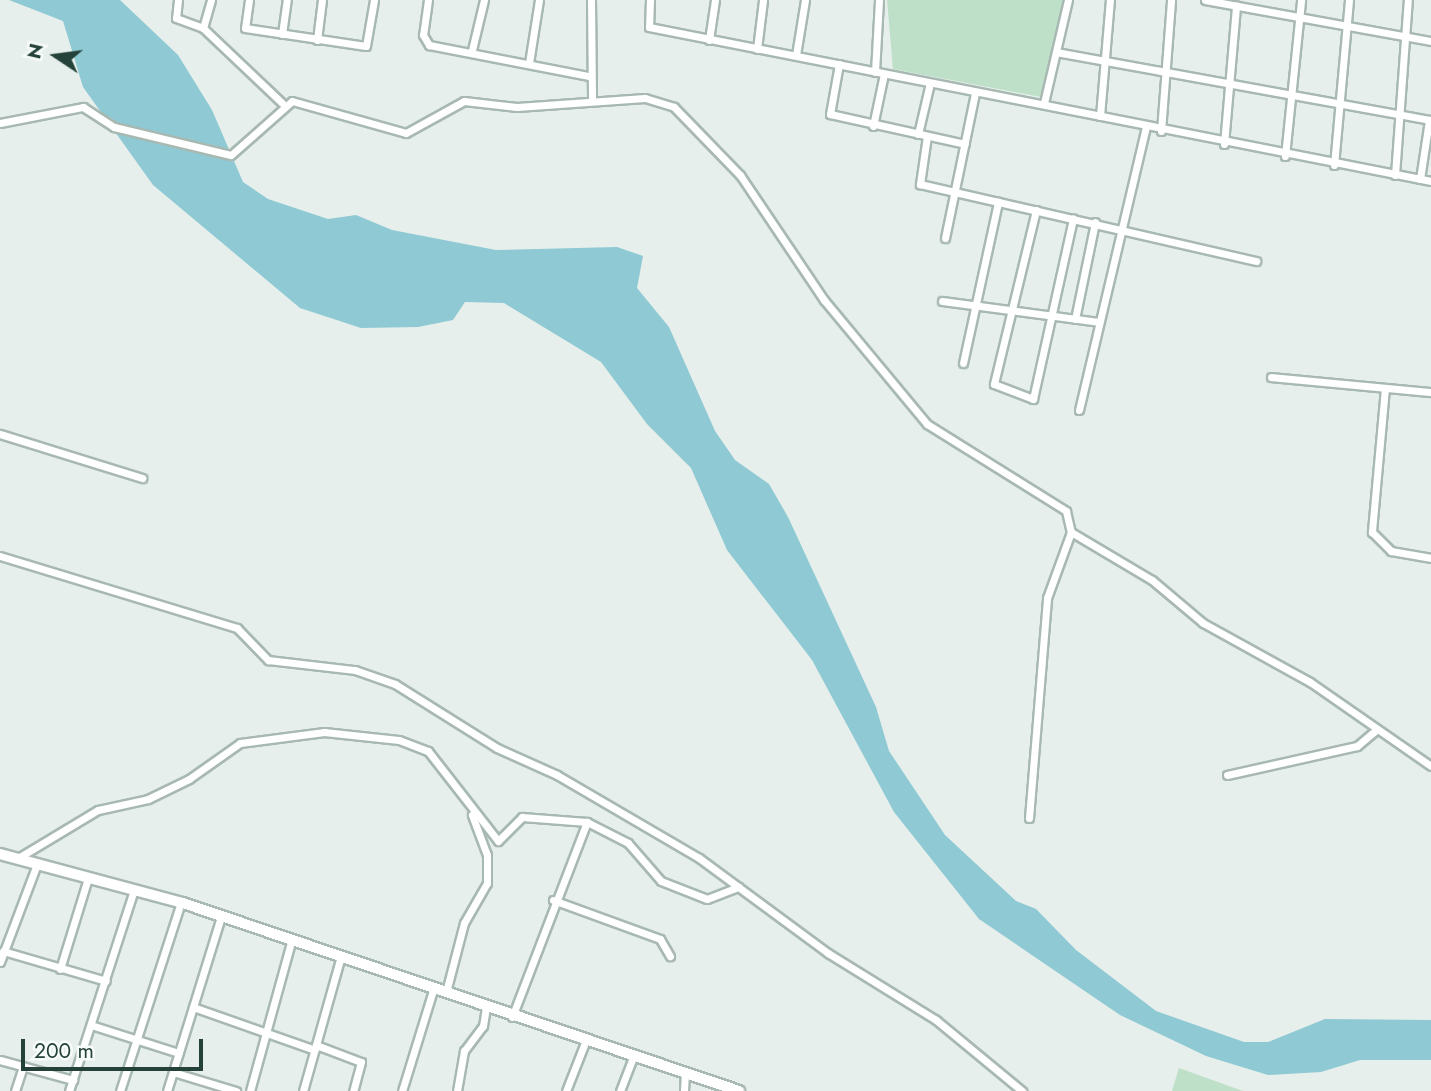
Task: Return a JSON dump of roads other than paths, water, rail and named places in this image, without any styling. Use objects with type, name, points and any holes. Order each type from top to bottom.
[{"type":"street","points":[[178,0],[176,18],[203,28],[282,103],[303,102],[406,133],[464,101],[517,107],[592,98],[645,98],[674,107],[740,175],[824,300],[927,424],[1066,511],[1071,532],[1047,598],[1029,818]]},
{"type":"street","points":[[203,28],[211,0]]},
{"type":"street","points":[[249,0],[245,28],[366,46],[374,0]]},
{"type":"street","points":[[282,34],[287,0]]},
{"type":"street","points":[[317,40],[322,0]]},
{"type":"street","points":[[428,0],[425,41],[589,76]]},
{"type":"street","points":[[472,50],[484,0]]},
{"type":"street","points":[[529,63],[538,0]]},
{"type":"street","points":[[591,0],[589,76],[592,98]]},
{"type":"street","points":[[650,0],[649,27],[975,93],[1044,103],[1224,144],[1431,181]]},
{"type":"street","points":[[709,40],[715,0]]},
{"type":"street","points":[[757,49],[763,0]]},
{"type":"street","points":[[796,55],[805,0]]},
{"type":"street","points":[[875,72],[879,0]]},
{"type":"street","points":[[1044,103],[1068,0]]},
{"type":"street","points":[[1100,116],[1110,0]]},
{"type":"street","points":[[1161,131],[1171,0]]},
{"type":"street","points":[[1285,156],[1301,0]]},
{"type":"street","points":[[1334,165],[1349,0]]},
{"type":"street","points":[[1395,175],[1408,0]]},
{"type":"street","points":[[1211,1],[1236,6],[1258,4],[1299,16],[1431,41]]},
{"type":"street","points":[[1224,144],[1236,6]]},
{"type":"street","points":[[1056,52],[1430,120],[1420,179]]},
{"type":"street","points":[[839,64],[828,113],[965,144]]},
{"type":"street","points":[[873,125],[884,74]]},
{"type":"street","points":[[918,134],[930,83]]},
{"type":"street","points":[[945,238],[975,93]]},
{"type":"street","points":[[0,123],[83,107],[114,127],[231,155],[248,146],[282,103]]},
{"type":"street","points":[[1079,410],[1099,322],[1125,228],[1146,127]]},
{"type":"street","points":[[927,136],[918,183],[1125,228],[1256,261]]},
{"type":"street","points":[[963,363],[998,202]]},
{"type":"street","points":[[1036,210],[1015,312],[994,386],[1032,399],[1073,218]]},
{"type":"street","points":[[1075,319],[1095,222]]},
{"type":"street","points":[[942,302],[978,303],[1015,312],[1099,322]]},
{"type":"street","points":[[1271,377],[1431,392]]},
{"type":"street","points":[[1385,388],[1371,531],[1391,551],[1431,558]]},
{"type":"street","points":[[0,434],[142,478]]},
{"type":"street","points":[[1071,532],[1152,580],[1203,623],[1281,664],[1431,766]]},
{"type":"street","points":[[0,556],[237,628],[268,660],[355,670],[395,684],[739,887],[828,953],[936,1020],[1023,1090]]},
{"type":"street","points":[[1227,775],[1357,747],[1377,729]]},
{"type":"street","points":[[17,859],[83,817],[148,799],[228,750],[268,736],[324,732],[411,744],[441,761],[459,790],[479,829],[488,883],[464,923],[446,992]]},
{"type":"street","points":[[459,790],[498,841],[522,817],[586,822],[628,844],[661,881],[707,899],[739,887]]},
{"type":"street","points":[[512,1018],[553,900],[586,822]]},
{"type":"street","points":[[0,854],[181,902],[434,987],[512,1018],[739,1091]]},
{"type":"street","points":[[0,962],[37,864]]},
{"type":"street","points":[[60,969],[88,878]]},
{"type":"street","points":[[69,1091],[134,890]]},
{"type":"street","points":[[553,900],[660,939],[670,956]]},
{"type":"street","points":[[120,1091],[181,902]]},
{"type":"street","points":[[167,1091],[222,916]]},
{"type":"street","points":[[250,1091],[292,939]]},
{"type":"street","points":[[3,951],[106,981]]},
{"type":"street","points":[[303,1091],[341,956]]},
{"type":"street","points":[[402,1091],[434,987]]},
{"type":"street","points":[[193,1007],[361,1062],[353,1091]]},
{"type":"street","points":[[457,1091],[464,1051],[483,1026],[486,1008]]},
{"type":"street","points":[[91,1025],[179,1053]]},
{"type":"street","points":[[566,1091],[586,1040]]},
{"type":"street","points":[[620,1091],[633,1057]]},
{"type":"street","points":[[0,1060],[73,1080]]},
{"type":"street","points":[[15,1091],[23,1066]]},
{"type":"street","points":[[173,1072],[236,1091]]},
{"type":"street","points":[[684,1091],[685,1072]]},
{"type":"street","points":[[204,1091],[206,1082]]},
{"type":"water","points":[[9,0],[120,0],[178,55],[212,110],[243,182],[268,199],[328,219],[356,215],[392,230],[496,250],[617,247],[643,256],[637,288],[669,327],[715,431],[735,460],[769,484],[788,517],[876,707],[889,751],[945,835],[1016,901],[1036,909],[1076,950],[1156,1011],[1244,1042],[1268,1042],[1325,1019],[1431,1020],[1431,1060],[1360,1060],[1321,1072],[1268,1075],[1206,1056],[1120,1015],[979,919],[894,812],[812,660],[727,550],[691,468],[647,424],[601,362],[504,303],[465,302],[453,320],[418,327],[361,328],[300,308],[153,185],[83,87],[63,21]]}]
